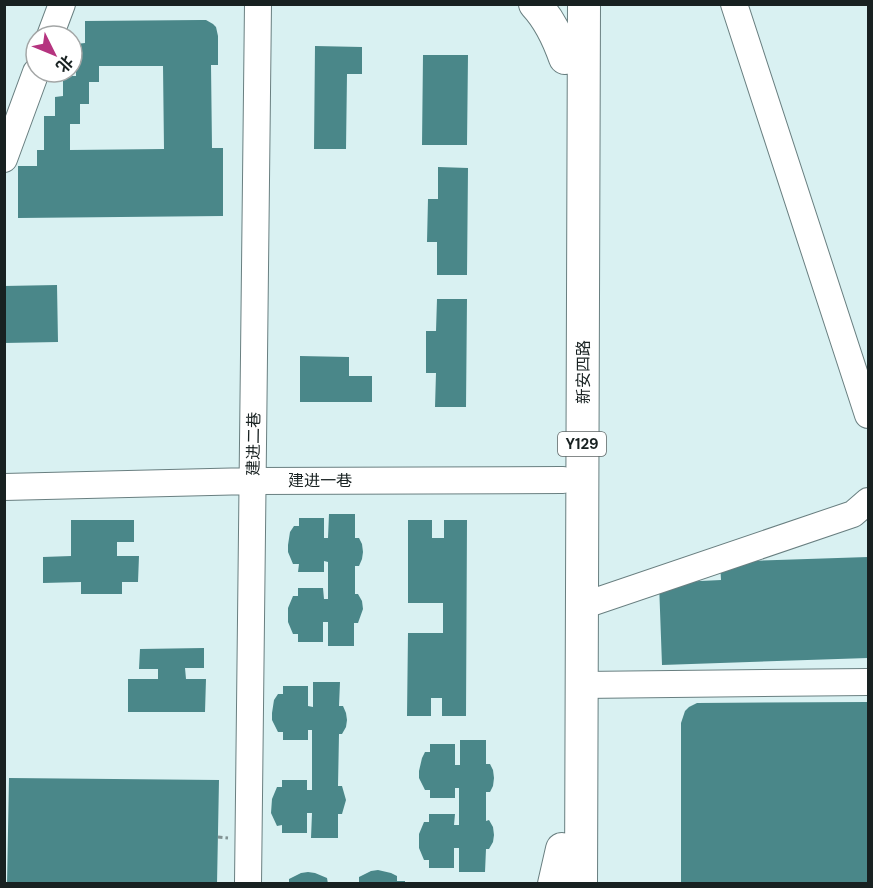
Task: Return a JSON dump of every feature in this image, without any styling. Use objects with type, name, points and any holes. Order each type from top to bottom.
[{"type":"main road","points":[[535,4],[574,58],[608,4]]},
{"type":"main road","name":"新安四路","points":[[562,884],[571,849],[581,685],[582,606],[574,58],[565,4]]},
{"type":"main road","name":"新安四路","points":[[581,884],[571,849],[563,480],[574,58],[584,4]]},
{"type":"main road","points":[[554,884],[571,849]]},
{"type":"main road","points":[[571,849],[588,884]]},
{"type":"lane","points":[[54,24],[62,4]]},
{"type":"lane","name":"建进二巷","points":[[248,884],[258,4]]},
{"type":"lane","points":[[734,4],[868,415]]},
{"type":"lane","points":[[4,159],[32,84]]},
{"type":"lane","name":"建进一巷","points":[[4,487],[252,481],[563,480]]},
{"type":"lane","points":[[582,606],[853,514],[868,501]]},
{"type":"lane","points":[[581,685],[868,682]]},
{"type":"building","points":[[206,20],[216,27],[218,65],[211,65],[212,148],[223,148],[223,216],[18,218],[18,166],[37,166],[37,150],[44,150],[44,116],[55,116],[55,97],[63,96],[63,84],[84,84],[85,21]],"holes":[[[99,66],[163,66],[164,149],[70,150],[70,124],[80,124],[80,104],[89,104],[89,82],[99,82]]]},
{"type":"building","points":[[315,46],[362,47],[362,74],[347,74],[346,149],[314,149]]},
{"type":"building","points":[[423,55],[468,55],[467,145],[422,145]]},
{"type":"building","points":[[438,167],[468,168],[467,275],[437,275],[437,242],[427,242],[428,199],[438,199]]},
{"type":"building","points":[[57,285],[58,342],[4,343],[4,286]]},
{"type":"building","points":[[437,299],[467,299],[466,407],[435,407],[436,373],[426,373],[426,331],[436,331]]},
{"type":"building","points":[[300,356],[349,357],[349,376],[372,376],[372,402],[300,402]]},
{"type":"building","points":[[329,514],[355,514],[355,538],[359,538],[362,544],[362,559],[359,566],[355,566],[355,594],[358,594],[362,601],[363,609],[358,623],[354,623],[354,646],[328,646],[328,622],[323,622],[323,642],[298,642],[298,634],[293,634],[288,622],[288,608],[293,596],[298,596],[298,588],[323,588],[324,599],[328,599],[328,562],[324,561],[324,572],[298,572],[299,564],[293,564],[288,552],[290,532],[294,526],[299,526],[299,518],[324,518],[324,538],[328,538]]},
{"type":"building","points":[[71,520],[134,520],[134,542],[117,542],[117,556],[139,556],[138,582],[122,582],[122,594],[81,594],[81,582],[43,583],[43,557],[71,556]]},
{"type":"building","points":[[408,520],[432,520],[432,538],[444,538],[444,520],[467,520],[466,716],[442,716],[442,698],[431,698],[431,716],[407,716],[408,633],[443,633],[443,603],[408,603]]},
{"type":"building","points":[[868,557],[868,658],[662,665],[659,583],[721,580],[720,562]]},
{"type":"building","points":[[204,648],[204,668],[185,668],[186,679],[206,679],[205,712],[128,712],[128,679],[158,679],[158,669],[139,669],[140,649]]},
{"type":"building","points":[[313,682],[340,682],[339,706],[343,706],[346,713],[346,727],[342,734],[339,734],[338,786],[342,786],[346,800],[342,814],[338,814],[338,838],[311,838],[312,813],[307,813],[307,833],[282,833],[282,825],[277,826],[271,813],[272,799],[277,787],[282,787],[282,780],[307,780],[307,790],[312,790],[312,730],[308,730],[308,740],[283,740],[283,732],[278,732],[272,720],[272,713],[274,700],[278,694],[283,694],[283,686],[308,686],[308,706],[313,707]]},
{"type":"building","points":[[868,702],[868,884],[681,884],[681,723],[689,707],[697,703]]},
{"type":"building","points":[[460,740],[486,740],[486,764],[490,764],[493,770],[493,786],[490,792],[486,792],[486,821],[489,820],[493,827],[494,835],[489,849],[486,849],[485,872],[459,872],[459,848],[454,848],[454,868],[429,868],[429,860],[424,860],[419,848],[419,834],[424,822],[429,822],[429,814],[455,814],[454,825],[459,825],[459,788],[455,788],[455,798],[430,798],[430,790],[425,790],[419,778],[419,771],[425,752],[430,752],[430,744],[455,744],[455,765],[460,765]]},
{"type":"building","points":[[9,778],[219,780],[217,884],[7,884]]},
{"type":"building","points":[[378,870],[397,876],[397,881],[405,881],[405,884],[359,884],[359,877]]},
{"type":"building","points":[[308,872],[327,878],[328,884],[289,884],[289,879]]}]
